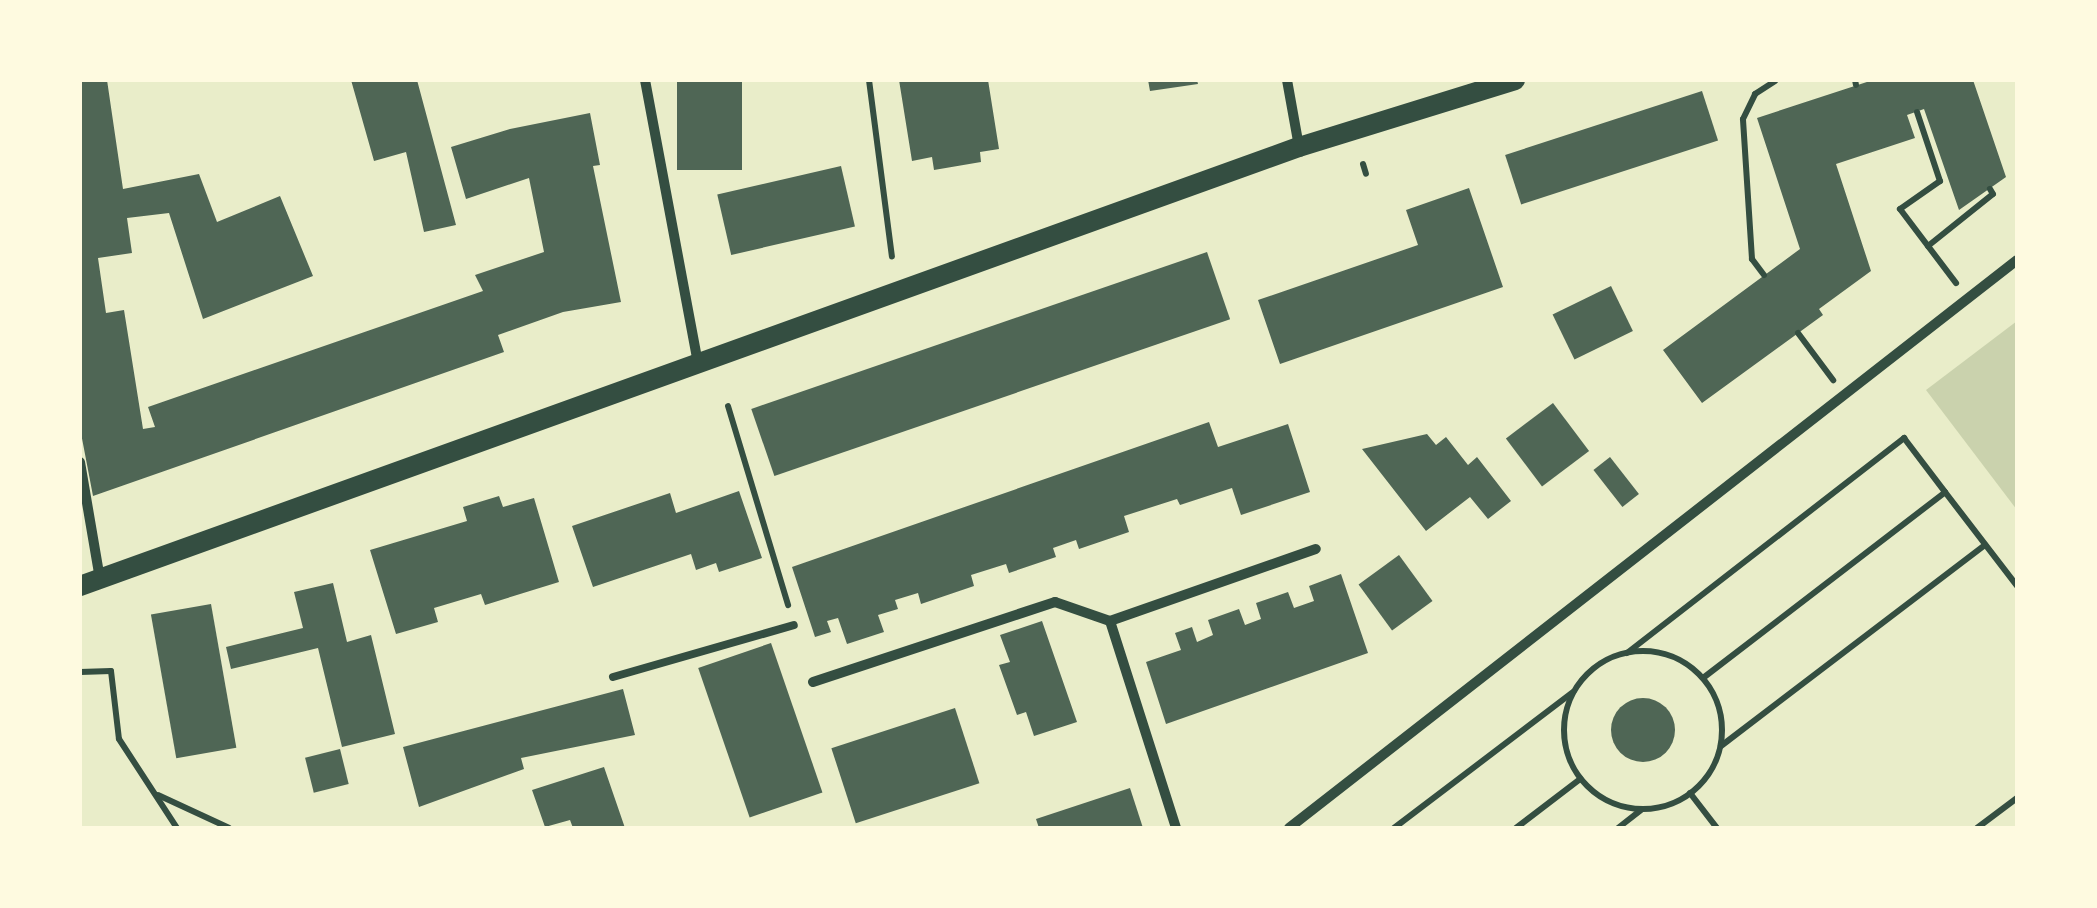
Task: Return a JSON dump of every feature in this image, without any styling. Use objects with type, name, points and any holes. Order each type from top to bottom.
[{"type":"main road","points":[[80,602],[90,582],[1299,147],[1514,80]]},
{"type":"street","points":[[644,80],[698,363]]},
{"type":"street","points":[[1287,80],[1299,147]]},
{"type":"street","points":[[1289,828],[2017,260]]},
{"type":"street","points":[[80,462],[90,582]]},
{"type":"street","points":[[814,682],[1055,602],[1110,622],[1316,549]]},
{"type":"street","points":[[1110,622],[1176,828]]},
{"type":"lane","points":[[612,677],[794,625]]},
{"type":"path","points":[[869,80],[892,257]]},
{"type":"path","points":[[1764,275],[1752,258],[1743,118],[1755,94],[1776,82]]},
{"type":"path","points":[[1917,112],[1940,181],[1900,209],[1968,299]]},
{"type":"path","points":[[1363,164],[1366,174]]},
{"type":"path","points":[[1928,246],[1994,194],[1990,188]]},
{"type":"path","points":[[1798,333],[1845,396]]},
{"type":"path","points":[[728,406],[771,545]]},
{"type":"path","points":[[1394,828],[1574,691],[1596,667],[1627,653],[1904,438],[2017,586]]},
{"type":"path","points":[[1702,678],[1945,492]]},
{"type":"path","points":[[1618,828],[1642,810],[1690,793],[1720,747],[1986,544]]},
{"type":"path","points":[[1627,653],[1668,656],[1702,678],[1718,711],[1720,747]]},
{"type":"path","points":[[80,672],[111,672],[119,739],[177,828]]},
{"type":"path","points":[[1574,691],[1564,736],[1580,778],[1608,801],[1642,810]]},
{"type":"path","points":[[1516,828],[1580,778]]},
{"type":"path","points":[[1690,793],[1717,828]]},
{"type":"path","points":[[155,794],[229,828]]},
{"type":"path","points":[[1977,828],[2017,798]]},
{"type":"green space","points":[[2017,321],[2017,510],[1926,390]]},
{"type":"building","points":[[80,80],[107,80],[123,189],[199,174],[217,222],[280,196],[313,276],[203,319],[169,213],[127,218],[132,253],[98,258],[106,313],[124,310],[143,429],[155,427],[148,407],[483,291],[475,275],[544,252],[529,178],[466,199],[451,147],[510,129],[590,113],[600,165],[593,166],[621,302],[563,312],[498,335],[504,352],[93,496],[80,428]]},
{"type":"building","points":[[351,80],[417,80],[456,225],[424,232],[406,152],[374,161]]},
{"type":"building","points":[[677,80],[742,80],[742,170],[677,170]]},
{"type":"building","points":[[899,80],[988,80],[999,149],[980,152],[981,162],[934,170],[932,157],[912,161]]},
{"type":"building","points":[[1148,80],[1197,80],[1198,84],[1150,91]]},
{"type":"building","points":[[1873,80],[1973,80],[2006,177],[1959,210],[1924,109],[1907,115],[1915,138],[1836,164],[1871,271],[1819,309],[1823,315],[1702,403],[1663,350],[1800,249],[1757,118]]},
{"type":"building","points":[[1702,91],[1718,140],[1521,204],[1505,155]]},
{"type":"building","points":[[841,166],[855,226],[731,255],[717,195]]},
{"type":"building","points":[[1469,188],[1503,287],[1280,364],[1258,300],[1418,245],[1406,210]]},
{"type":"building","points":[[1207,252],[1230,319],[774,476],[751,409]]},
{"type":"building","points":[[1611,286],[1633,331],[1574,359],[1553,314]]},
{"type":"building","points":[[1553,403],[1589,451],[1542,486],[1506,439]]},
{"type":"building","points":[[1209,422],[1218,447],[1288,424],[1310,492],[1241,515],[1232,488],[1180,505],[1177,499],[1124,516],[1129,532],[1079,549],[1076,540],[1053,548],[1056,557],[1009,573],[1006,564],[971,575],[974,586],[921,604],[918,593],[895,600],[898,609],[878,615],[884,632],[847,644],[838,618],[827,621],[831,632],[815,637],[792,567]]},
{"type":"building","points":[[1427,434],[1436,445],[1446,437],[1468,465],[1477,457],[1511,501],[1488,519],[1470,497],[1426,531],[1362,449]]},
{"type":"building","points":[[1610,457],[1639,494],[1622,507],[1593,470]]},
{"type":"building","points":[[739,491],[762,558],[719,572],[716,563],[696,570],[691,554],[593,587],[572,526],[670,493],[676,513]]},
{"type":"building","points":[[499,496],[503,507],[534,498],[559,582],[485,605],[481,594],[434,608],[438,622],[396,634],[370,550],[467,521],[463,507]]},
{"type":"building","points":[[1399,555],[1433,601],[1392,631],[1359,584]]},
{"type":"building","points":[[1341,574],[1368,653],[1166,724],[1146,662],[1181,650],[1175,633],[1192,627],[1197,642],[1213,635],[1208,620],[1239,609],[1245,625],[1261,619],[1256,603],[1288,592],[1294,608],[1314,601],[1309,586]]},
{"type":"building","points":[[333,583],[347,642],[371,635],[395,734],[342,747],[318,648],[231,669],[226,647],[303,628],[294,592]]},
{"type":"building","points":[[211,604],[236,748],[176,758],[151,615]]},
{"type":"building","points":[[1042,621],[1077,722],[1034,736],[1026,712],[1017,715],[999,665],[1010,662],[1000,635]]},
{"type":"building","points":[[771,643],[822,792],[750,817],[698,668]]},
{"type":"building","points":[[623,689],[635,735],[521,758],[524,769],[419,807],[403,747]]},
{"type":"building","points":[[1643,698],[1666,707],[1675,730],[1666,753],[1643,762],[1620,753],[1611,730],[1620,707]]},
{"type":"building","points":[[955,708],[979,783],[856,823],[831,748]]},
{"type":"building","points":[[340,749],[349,784],[314,793],[305,758]]},
{"type":"building","points":[[604,767],[625,828],[573,828],[570,820],[545,827],[532,790]]},
{"type":"building","points":[[1130,788],[1143,828],[1039,828],[1036,819]]}]
